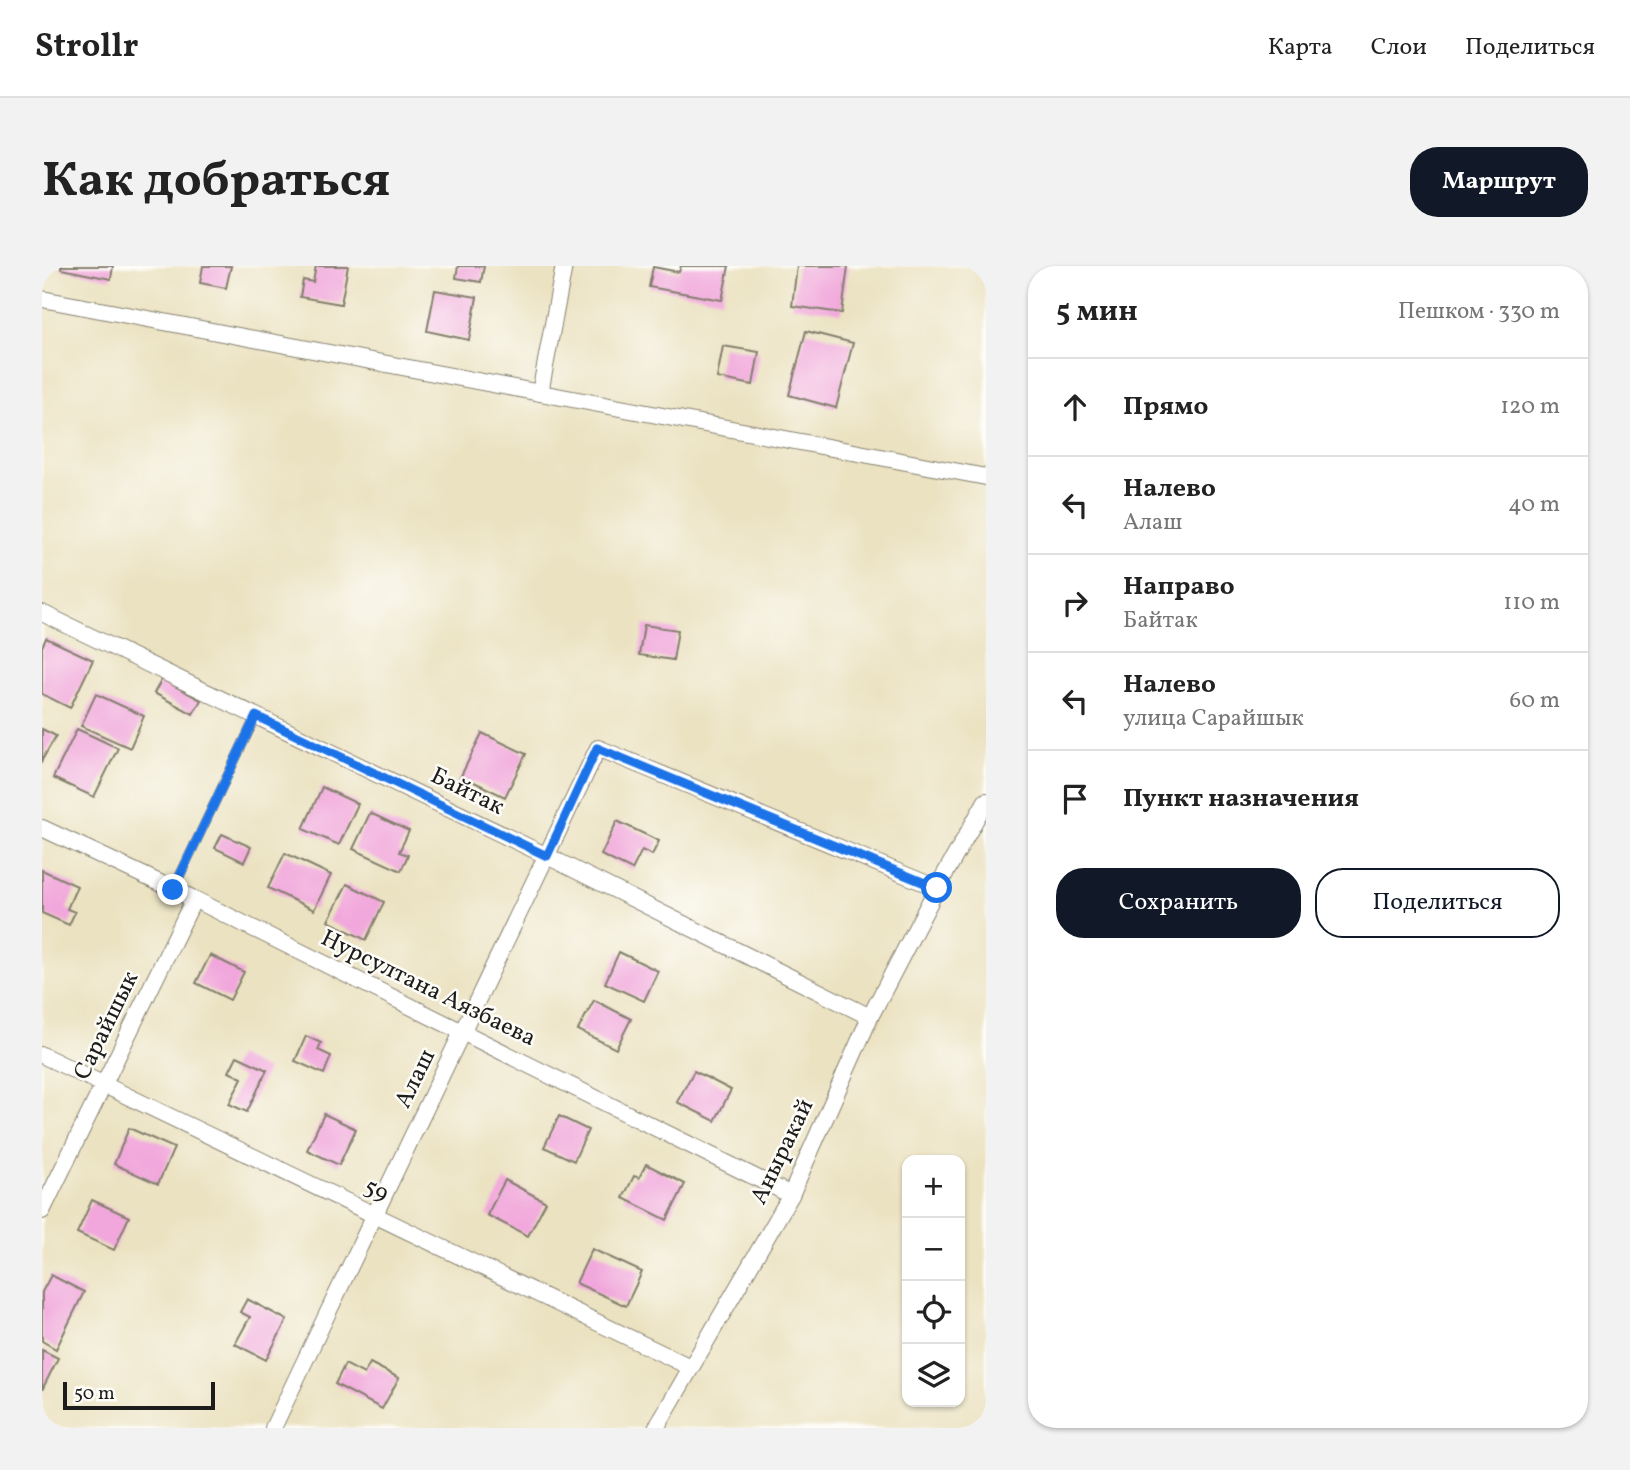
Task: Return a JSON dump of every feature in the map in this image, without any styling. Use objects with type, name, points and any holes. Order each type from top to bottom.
[{"type":"street","points":[[540,393],[564,266]]},
{"type":"street","points":[[42,299],[986,477]]},
{"type":"street","name":"Байтак","points":[[42,613],[547,856],[870,1017]]},
{"type":"street","name":"Алаш","points":[[273,1428],[373,1215],[464,1033],[597,748],[937,888]]},
{"type":"street","name":"Аныракай","points":[[656,1428],[791,1195],[870,1017],[937,888],[986,802]]},
{"type":"street","name":"Нурсултана Аязбаева","points":[[42,828],[194,899],[791,1195]]},
{"type":"street","name":"Сарайшык","points":[[42,1211],[194,899]]},
{"type":"street","name":"59","points":[[42,1055],[690,1367]]},
{"type":"lane","points":[[173,890],[256,716]]},
{"type":"building","points":[[61,266],[113,266],[111,279],[61,269]]},
{"type":"building","points":[[203,266],[231,266],[226,288],[200,283]]},
{"type":"building","points":[[316,266],[348,266],[341,304],[300,297],[303,280],[313,282]]},
{"type":"building","points":[[458,266],[484,266],[481,282],[456,278]]},
{"type":"building","points":[[681,266],[729,266],[722,300],[649,287],[653,267],[679,272]]},
{"type":"building","points":[[797,266],[848,266],[842,313],[792,306]]},
{"type":"building","points":[[435,290],[477,297],[469,340],[427,331]]},
{"type":"building","points":[[806,331],[853,343],[836,408],[789,395]]},
{"type":"building","points":[[723,346],[759,352],[753,385],[717,378]]},
{"type":"building","points":[[644,625],[678,630],[673,660],[639,655]]},
{"type":"building","points":[[46,638],[93,660],[70,708],[42,694],[42,647]]},
{"type":"building","points":[[162,679],[201,700],[193,714],[154,693]]},
{"type":"building","points":[[96,694],[144,716],[130,748],[81,726]]},
{"type":"building","points":[[42,729],[56,736],[42,760]]},
{"type":"building","points":[[77,729],[118,748],[94,797],[53,778]]},
{"type":"building","points":[[482,733],[526,754],[505,797],[472,781],[470,787],[458,782]]},
{"type":"building","points":[[322,787],[358,804],[339,845],[303,829]]},
{"type":"building","points":[[370,813],[409,831],[399,852],[408,855],[401,871],[353,849]]},
{"type":"building","points":[[617,821],[659,841],[652,855],[642,850],[632,870],[601,855]]},
{"type":"building","points":[[222,834],[251,847],[244,862],[215,848]]},
{"type":"building","points":[[285,853],[331,875],[314,910],[268,888]]},
{"type":"building","points":[[42,870],[77,886],[67,909],[75,912],[69,925],[42,913]]},
{"type":"building","points":[[347,884],[384,902],[366,940],[328,921]]},
{"type":"building","points":[[619,952],[658,971],[644,1001],[605,983]]},
{"type":"building","points":[[210,955],[244,972],[230,1000],[196,983]]},
{"type":"building","points":[[594,1000],[631,1019],[616,1049],[578,1030]]},
{"type":"building","points":[[306,1036],[321,1043],[318,1050],[331,1056],[324,1074],[295,1061]]},
{"type":"building","points":[[237,1056],[267,1070],[247,1112],[229,1104],[242,1078],[229,1072]]},
{"type":"building","points":[[694,1071],[731,1090],[715,1121],[677,1102]]},
{"type":"building","points":[[324,1114],[356,1129],[339,1165],[307,1150]]},
{"type":"building","points":[[559,1116],[588,1130],[574,1161],[544,1147]]},
{"type":"building","points":[[129,1128],[174,1148],[158,1184],[114,1164]]},
{"type":"building","points":[[646,1164],[685,1184],[667,1220],[623,1198],[634,1176],[639,1178]]},
{"type":"building","points":[[505,1180],[546,1202],[528,1236],[487,1215]]},
{"type":"building","points":[[92,1200],[129,1217],[114,1250],[77,1233]]},
{"type":"building","points":[[592,1249],[642,1272],[626,1306],[576,1283]]},
{"type":"building","points":[[51,1275],[84,1292],[56,1349],[42,1341],[42,1292]]},
{"type":"building","points":[[247,1299],[287,1320],[266,1360],[235,1344],[250,1317],[240,1312]]},
{"type":"building","points":[[42,1350],[58,1358],[42,1390]]},
{"type":"building","points":[[370,1363],[399,1378],[382,1409],[335,1384],[345,1364],[364,1374]]},
{"type":"route","points":[[173,890],[256,716],[547,856],[597,748],[937,888]]}]
